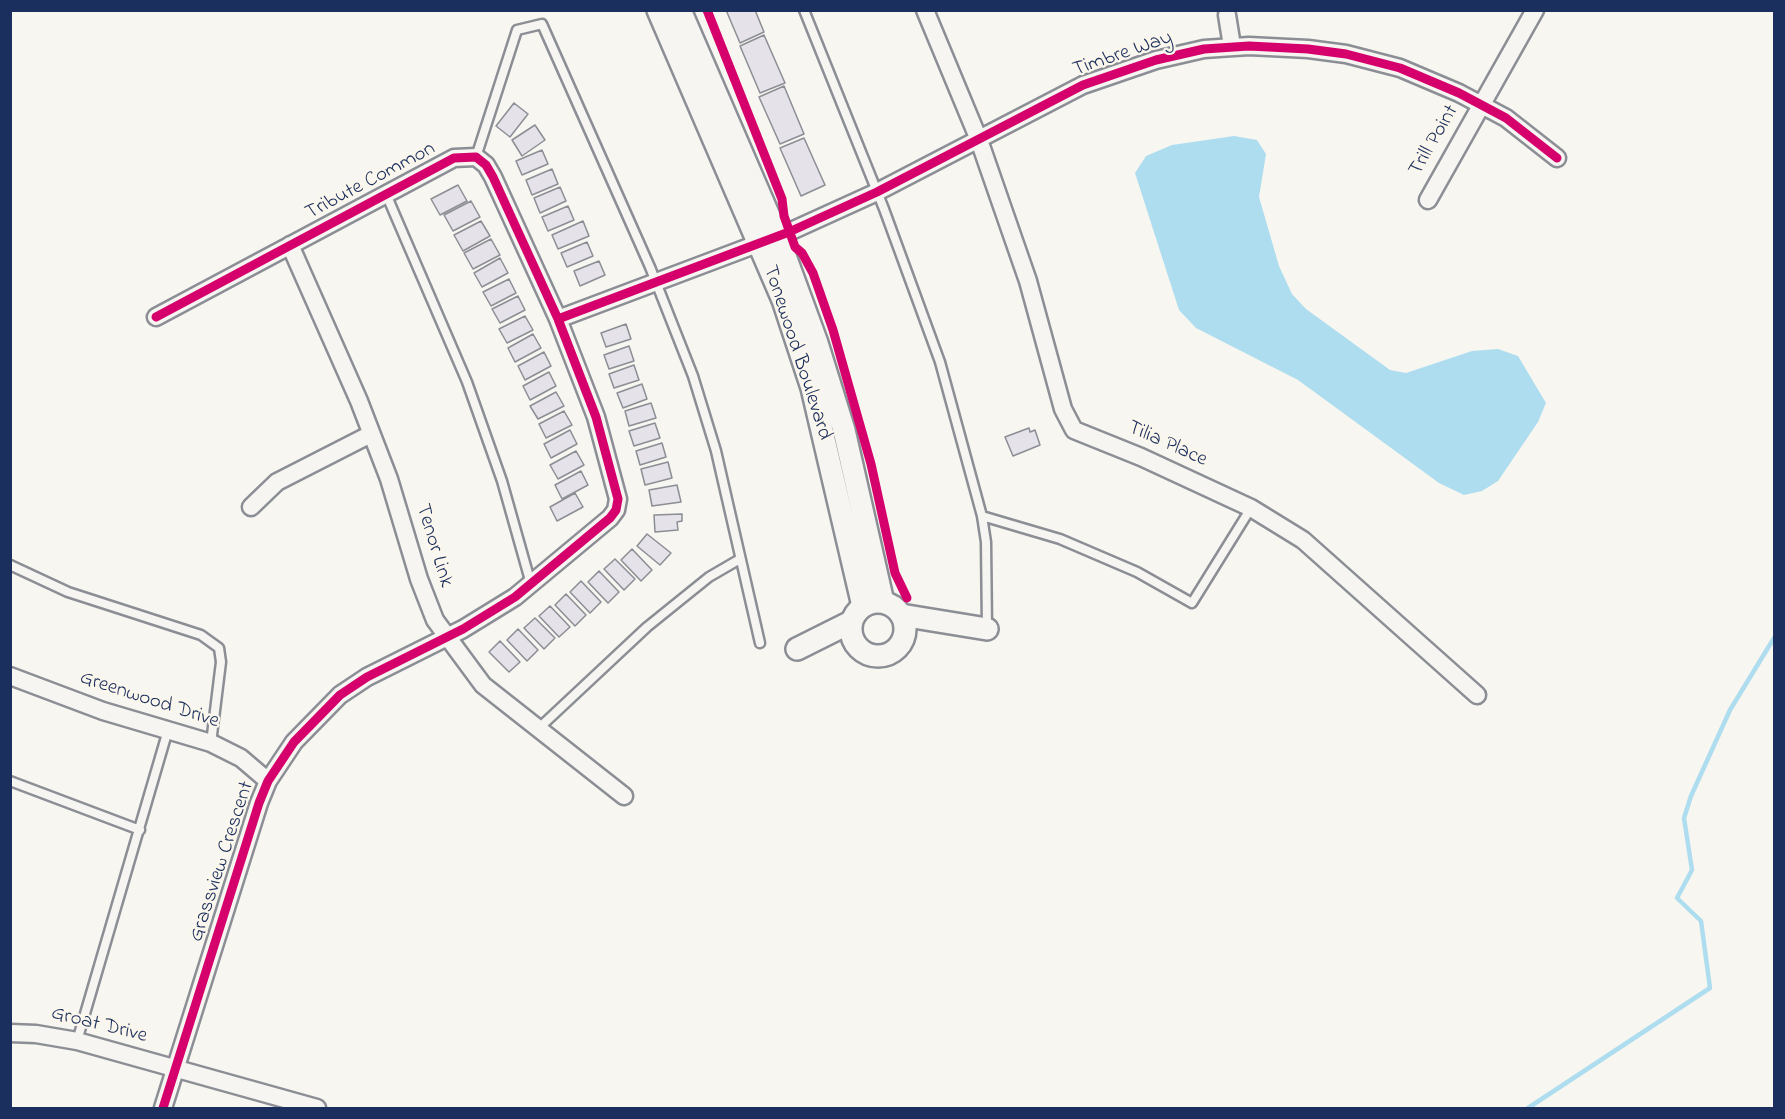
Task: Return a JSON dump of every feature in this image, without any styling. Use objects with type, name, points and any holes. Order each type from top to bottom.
[{"type":"street","name":"Tonewood Boulevard","points":[[658,10],[769,240]]},
{"type":"street","name":"Tonewood Boulevard","points":[[680,10],[769,240],[783,300],[812,388],[866,610]]},
{"type":"street","name":"Tilia Place","points":[[925,10],[980,140],[1028,281],[1066,420],[1074,430],[1141,457],[1251,508],[1304,540],[1477,695]]},
{"type":"street","name":"Trill Point","points":[[1428,200],[1535,10]]},
{"type":"street","points":[[1227,15],[1232,46]]},
{"type":"street","name":"Timbre Way","points":[[769,240],[877,192],[1073,90],[1156,60],[1232,46],[1308,49],[1381,62],[1431,80],[1482,104],[1523,130],[1557,159]]},
{"type":"street","points":[[446,637],[497,609],[531,584],[610,518],[616,510],[618,499],[596,417],[558,319],[493,177],[486,165],[476,157]]},
{"type":"street","name":"Tribute Common","points":[[156,317],[454,158],[476,157]]},
{"type":"street","points":[[558,319],[769,240]]},
{"type":"street","name":"Tenor Link","points":[[290,245],[389,479],[422,587],[435,620],[483,684],[624,796]]},
{"type":"street","points":[[251,507],[277,482],[371,434]]},
{"type":"street","points":[[856,647],[797,649],[866,610],[892,606],[901,615],[905,627],[904,638],[899,647],[885,656],[868,655],[856,647],[850,635],[866,610]]},
{"type":"street","points":[[901,615],[987,629]]},
{"type":"street","points":[[904,638],[959,624]]},
{"type":"street","name":"Grassview Crescent","points":[[163,1108],[268,781],[294,742],[340,695],[367,676],[446,637]]},
{"type":"street","name":"Greenwood Drive","points":[[10,676],[104,711],[211,743],[241,758],[268,781]]},
{"type":"street","name":"Groat Drive","points":[[10,1033],[36,1034],[77,1041],[317,1108]]},
{"type":"lane","points":[[804,10],[877,192],[936,351],[982,516],[986,542],[987,629]]},
{"type":"lane","points":[[476,157],[517,30],[542,24],[657,283],[693,376],[716,451],[760,644]]},
{"type":"lane","points":[[386,194],[467,382],[502,481],[531,584]]},
{"type":"lane","points":[[982,516],[1060,539],[1137,572],[1192,603],[1251,508]]},
{"type":"lane","points":[[538,729],[663,614],[709,577],[740,559]]},
{"type":"lane","points":[[10,565],[68,592],[201,635],[219,648],[221,662],[211,743]]},
{"type":"lane","points":[[77,1041],[168,730]]},
{"type":"lane","points":[[10,781],[140,830]]},
{"type":"water","points":[[1234,136],[1257,140],[1266,154],[1259,197],[1279,266],[1292,294],[1306,309],[1390,370],[1406,373],[1472,351],[1498,349],[1518,356],[1546,403],[1538,422],[1498,481],[1482,491],[1464,495],[1439,483],[1298,380],[1196,328],[1179,310],[1135,173],[1146,156],[1172,145]]},
{"type":"building","points":[[726,10],[755,10],[764,32],[740,43]]},
{"type":"building","points":[[764,35],[785,83],[760,93],[740,46]]},
{"type":"building","points":[[784,86],[804,134],[780,144],[759,97]]},
{"type":"building","points":[[514,103],[528,114],[510,137],[496,126]]},
{"type":"building","points":[[535,125],[545,140],[522,156],[512,140]]},
{"type":"building","points":[[804,138],[825,185],[801,196],[780,148]]},
{"type":"building","points":[[542,150],[548,164],[522,175],[516,161]]},
{"type":"building","points":[[552,169],[558,184],[532,195],[526,180]]},
{"type":"building","points":[[458,185],[467,201],[440,215],[431,199]]},
{"type":"building","points":[[560,187],[566,201],[540,213],[534,198]]},
{"type":"building","points":[[471,201],[480,217],[453,231],[444,215]]},
{"type":"building","points":[[568,206],[574,220],[548,231],[542,217]]},
{"type":"building","points":[[481,221],[490,236],[463,251],[454,235]]},
{"type":"building","points":[[583,221],[589,236],[558,249],[552,235]]},
{"type":"building","points":[[491,239],[500,255],[473,269],[464,253]]},
{"type":"building","points":[[587,242],[593,256],[567,267],[561,253]]},
{"type":"building","points":[[500,258],[508,273],[482,287],[474,273]]},
{"type":"building","points":[[599,261],[605,275],[580,286],[574,271]]},
{"type":"building","points":[[509,279],[516,293],[491,306],[483,292]]},
{"type":"building","points":[[518,296],[525,310],[500,323],[492,309]]},
{"type":"building","points":[[525,316],[533,330],[507,343],[499,329]]},
{"type":"building","points":[[626,324],[631,339],[606,347],[601,333]]},
{"type":"building","points":[[533,334],[541,348],[515,362],[508,348]]},
{"type":"building","points":[[629,346],[634,361],[609,369],[604,355]]},
{"type":"building","points":[[544,352],[551,366],[525,380],[518,366]]},
{"type":"building","points":[[634,365],[639,380],[614,388],[609,374]]},
{"type":"building","points":[[549,372],[556,386],[530,400],[523,386]]},
{"type":"building","points":[[642,384],[647,399],[623,408],[617,393]]},
{"type":"building","points":[[556,392],[564,406],[538,419],[530,406]]},
{"type":"building","points":[[651,403],[656,418],[629,426],[625,411]]},
{"type":"building","points":[[564,411],[572,425],[546,438],[539,424]]},
{"type":"building","points":[[655,423],[660,438],[634,446],[629,431]]},
{"type":"building","points":[[1029,428],[1030,432],[1035,430],[1040,445],[1013,456],[1005,437]]},
{"type":"building","points":[[570,430],[577,444],[551,458],[544,444]]},
{"type":"building","points":[[662,443],[666,457],[640,465],[636,451]]},
{"type":"building","points":[[576,451],[584,465],[558,479],[550,465]]},
{"type":"building","points":[[668,462],[672,478],[645,485],[641,469]]},
{"type":"building","points":[[581,471],[588,485],[562,499],[555,485]]},
{"type":"building","points":[[677,485],[681,502],[652,506],[649,490]]},
{"type":"building","points":[[575,493],[583,507],[557,521],[550,507]]},
{"type":"building","points":[[682,514],[682,521],[677,522],[678,530],[655,532],[654,515]]},
{"type":"building","points":[[647,534],[671,553],[660,565],[637,546]]},
{"type":"building","points":[[632,549],[652,570],[641,581],[621,560]]},
{"type":"building","points":[[615,559],[635,579],[624,590],[604,569]]},
{"type":"building","points":[[599,571],[619,592],[608,603],[588,582]]},
{"type":"building","points":[[581,581],[601,602],[590,613],[570,592]]},
{"type":"building","points":[[566,594],[586,615],[575,626],[555,605]]},
{"type":"building","points":[[550,606],[570,627],[559,637],[539,616]]},
{"type":"building","points":[[535,618],[555,638],[544,649],[524,628]]},
{"type":"building","points":[[518,629],[538,650],[527,661],[507,640]]},
{"type":"building","points":[[500,641],[520,662],[509,672],[489,652]]},
{"type":"waterway","points":[[1528,1108],[1710,988],[1701,921],[1677,898],[1692,870],[1684,818],[1691,796],[1730,710],[1774,638]]},
{"type":"cycle path","points":[[707,10],[782,199],[784,216],[795,247],[802,253],[813,273],[833,330],[871,464],[895,573],[907,598]]},
{"type":"cycle path","points":[[558,319],[789,232],[877,192],[1083,85],[1156,60],[1204,49],[1249,46],[1308,49],[1346,54],[1400,68],[1459,93],[1506,118],[1557,158]]},
{"type":"cycle path","points":[[156,317],[454,158],[476,157],[486,165],[493,177],[558,319],[596,417],[618,499],[616,510],[610,518],[515,597],[463,629],[367,677],[340,695],[294,742],[268,781],[259,803],[163,1108]]}]
